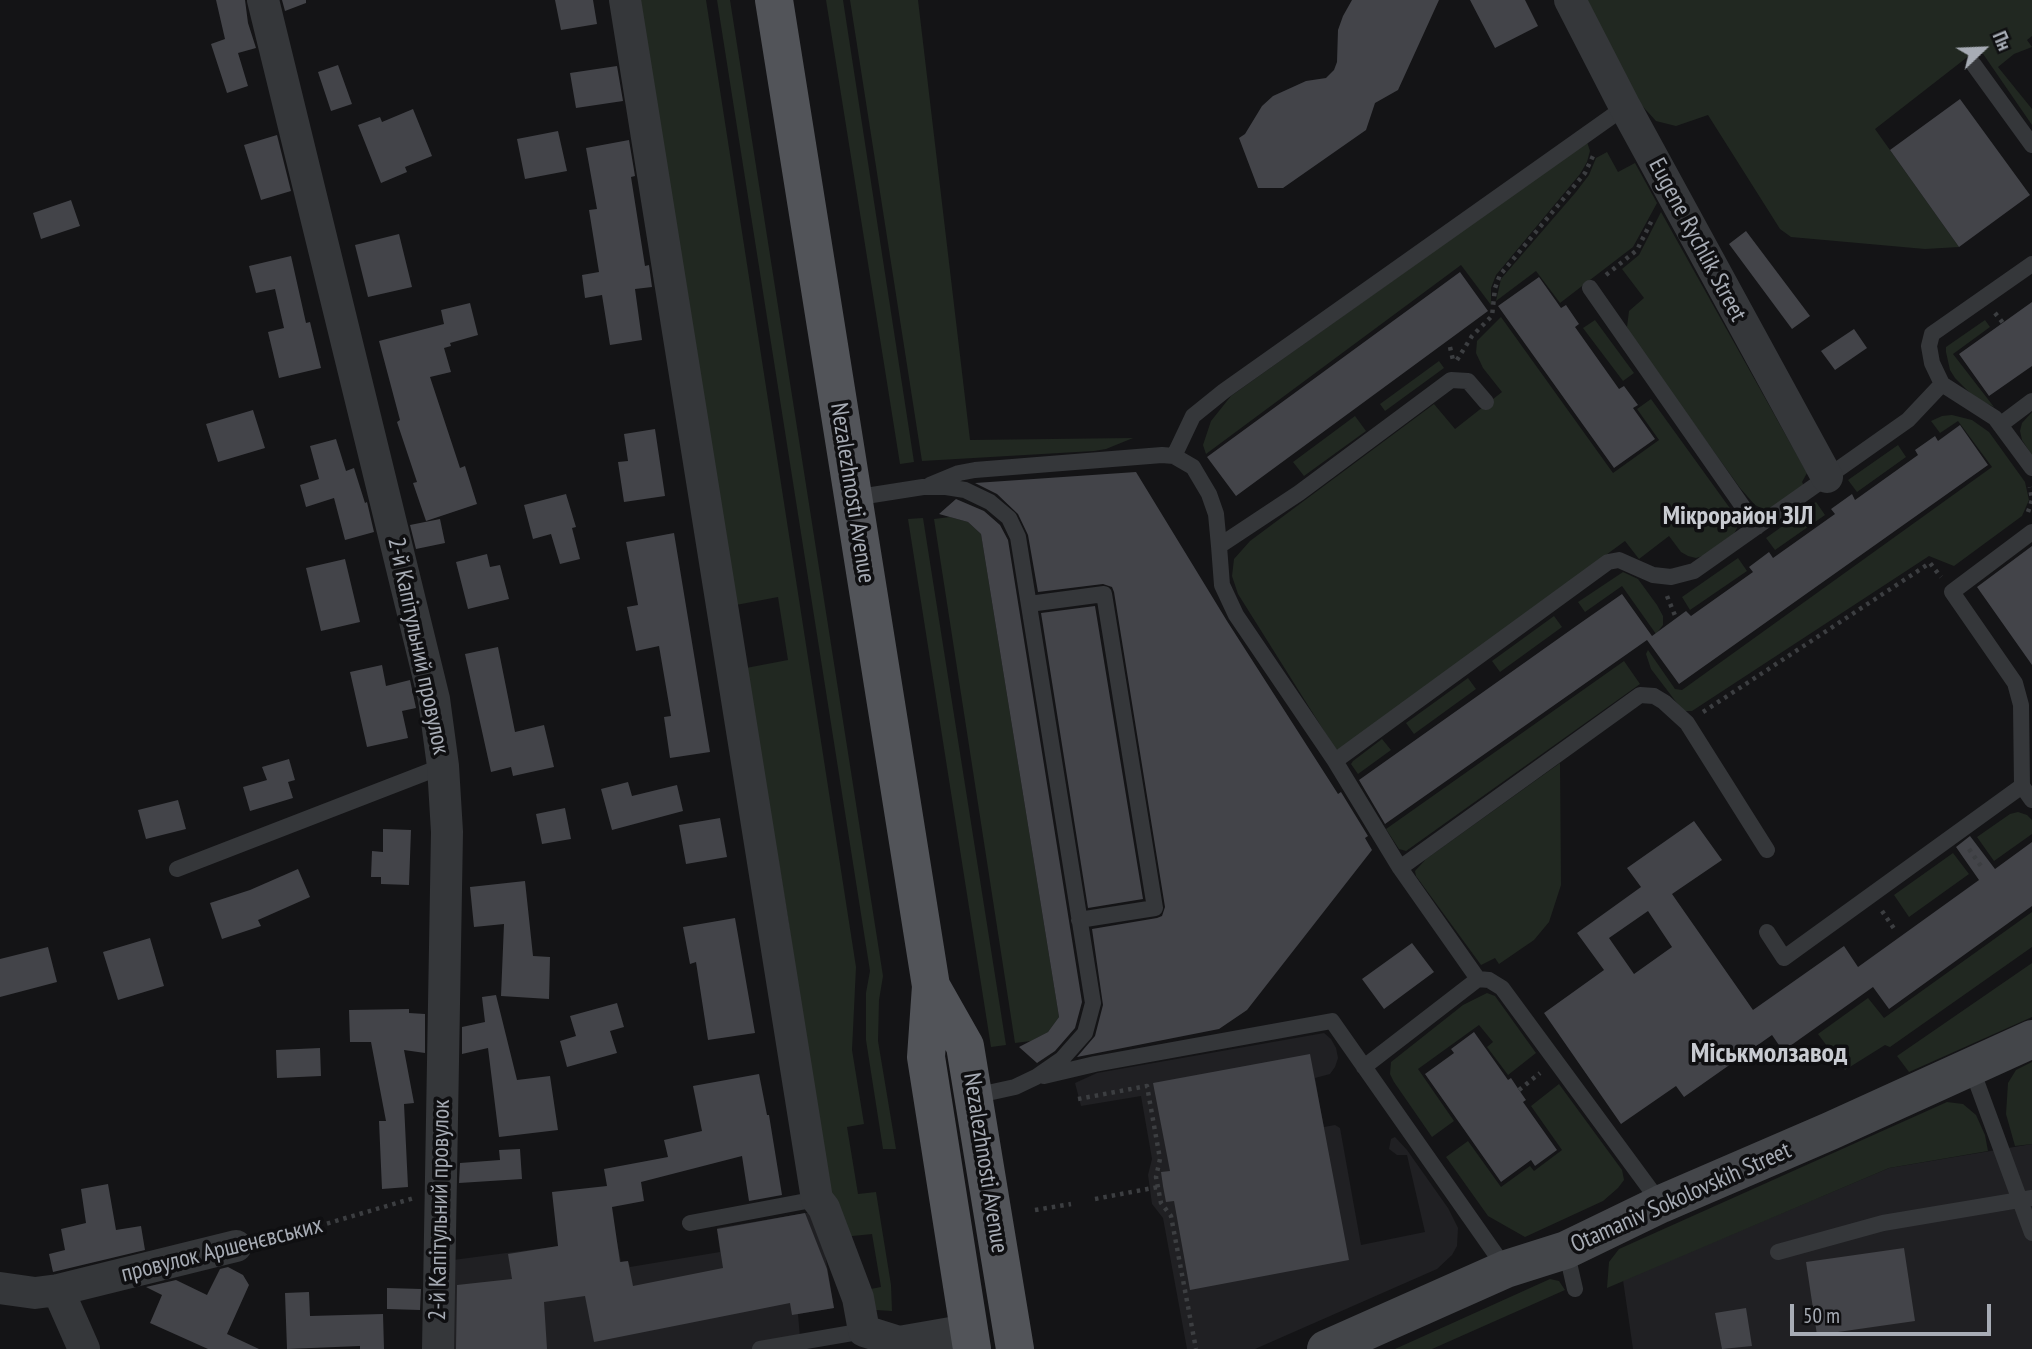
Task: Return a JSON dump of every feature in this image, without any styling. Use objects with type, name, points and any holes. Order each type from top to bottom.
[{"type":"main road","name":"Nezalezhnosti Avenue","points":[[774,0],[931,986],[926,1058],[970,1340]]},
{"type":"main road","name":"Nezalezhnosti Avenue","points":[[931,986],[965,1046],[1015,1349]]},
{"type":"street","name":"2-й Капітульний провулок","points":[[263,0],[434,699],[443,766],[447,832],[438,1349]]},
{"type":"street","points":[[625,0],[817,1199],[824,1208],[858,1298],[864,1331],[899,1345],[970,1340]]},
{"type":"street","name":"Eugene Rychlik Street","points":[[1570,0],[1625,107],[1827,477]]},
{"type":"street","name":"Otamaniv Sokolovskih Street","points":[[1326,1349],[1506,1269],[1566,1250],[1661,1204],[2032,1039]]},
{"type":"street","name":"провулок Аршенєвських","points":[[0,1288],[35,1293],[58,1290],[236,1246]]},
{"type":"street","points":[[58,1290],[84,1349]]},
{"type":"lane","points":[[1974,65],[2032,145]]},
{"type":"lane","points":[[1174,456],[1193,416],[1224,391],[1625,107]]},
{"type":"lane","points":[[2029,473],[1995,418],[1942,384],[1932,363],[1929,346],[1932,334],[2032,264]]},
{"type":"lane","points":[[1590,288],[1757,527]]},
{"type":"lane","points":[[1219,546],[1300,493],[1451,380],[1468,381],[1486,402]]},
{"type":"lane","points":[[1335,761],[1608,562],[1619,559],[1653,575],[1678,577],[1694,571],[1908,420],[1942,384]]},
{"type":"lane","points":[[2000,425],[2032,401]]},
{"type":"lane","points":[[923,487],[959,473],[975,470],[1162,455],[1174,456],[1193,467],[1209,494],[1216,514],[1222,585],[1236,615],[1335,761],[1400,868],[1478,979],[1502,988],[1661,1204]]},
{"type":"lane","points":[[853,498],[923,487],[965,490],[990,502],[1009,518],[1018,537],[1093,1003],[1085,1033],[1062,1059],[1037,1077],[1016,1087],[974,1096]]},
{"type":"lane","points":[[1767,932],[1784,958],[2027,793],[2021,705],[2015,683],[1952,592],[2028,525]]},
{"type":"lane","points":[[1029,604],[1104,594],[1155,908],[1079,920]]},
{"type":"lane","points":[[1400,868],[1640,695],[1654,696],[1664,702],[1686,723],[1767,850]]},
{"type":"lane","points":[[177,869],[443,766]]},
{"type":"lane","points":[[1364,1067],[1478,979]]},
{"type":"lane","points":[[1037,1077],[1332,1021],[1364,1067],[1392,1118],[1506,1269]]},
{"type":"lane","points":[[1970,1067],[2026,1200],[2032,1233]]},
{"type":"lane","points":[[690,1223],[817,1199]]},
{"type":"lane","points":[[1778,1252],[1883,1223],[2026,1200]]},
{"type":"lane","points":[[1566,1250],[1575,1289]]},
{"type":"lane","points":[[760,1349],[864,1331]]},
{"type":"path","points":[[1454,366],[1472,335],[1492,316],[1495,288],[1500,275],[1585,173],[1596,146]]},
{"type":"path","points":[[1590,288],[1637,250],[1654,216]]},
{"type":"path","points":[[2028,525],[2032,500],[2029,473]]},
{"type":"path","points":[[1686,723],[1930,564],[1952,592]]},
{"type":"path","points":[[1078,1099],[1147,1087],[1160,1159],[1156,1177],[1161,1203],[1171,1216],[1196,1349]]},
{"type":"path","points":[[1096,1199],[1158,1187]]},
{"type":"path","name":"провулок Аршенєвських","points":[[236,1246],[322,1225],[440,1190]]},
{"type":"path","points":[[1035,1210],[1071,1203]]},
{"type":"shaded area","points":[[637,0],[706,0],[856,967],[852,1050],[864,1124],[847,1127],[858,1194],[876,1192],[891,1285],[892,1311],[876,1310],[866,1290],[881,1287],[872,1234],[842,1237],[818,1137],[788,919],[746,668],[788,660],[778,597],[736,605]]},
{"type":"shaded area","points":[[717,0],[730,0],[883,976],[879,1000],[878,1041],[896,1149],[883,1149],[866,1040],[866,993],[870,971]]},
{"type":"shaded area","points":[[826,0],[843,0],[914,462],[900,464]]},
{"type":"shaded area","points":[[850,0],[918,0],[970,440],[1133,438],[1094,451],[922,461]]},
{"type":"shaded area","points":[[1583,0],[2032,0],[2032,36],[2027,40],[2032,47],[2014,54],[1998,67],[2032,109],[2032,125],[1979,48],[1875,129],[1959,247],[1925,249],[1791,237],[1780,229],[1708,115],[1676,126],[1656,121],[1635,98]]},
{"type":"shaded area","points":[[1587,142],[1590,151],[1580,174],[1496,275],[1491,288],[1491,305],[1461,265],[1206,454],[1203,445],[1211,421],[1231,396]]},
{"type":"shaded area","points":[[1607,152],[1618,172],[1635,163],[1657,203],[1633,247],[1560,303],[1536,271],[1496,301],[1501,279],[1576,192],[1589,175],[1596,158]]},
{"type":"shaded area","points":[[1661,212],[1807,473],[1802,482],[1804,486],[1767,511],[1755,505],[1740,488],[1627,327],[1629,311],[1644,298],[1622,269],[1639,255]]},
{"type":"shaded area","points":[[1501,317],[1613,473],[1659,440],[1637,409],[1651,399],[1737,518],[1737,528],[1734,534],[1696,558],[1681,552],[1669,536],[1639,559],[1625,541],[1336,750],[1238,594],[1232,576],[1234,559],[1250,541],[1434,404],[1455,429],[1502,392],[1483,368],[1476,353],[1477,341]]},
{"type":"shaded area","points":[[1595,320],[1634,373],[1623,381],[1583,328]]},
{"type":"shaded area","points":[[1985,320],[1990,327],[1953,354],[1994,407],[1975,398],[1955,378],[1950,370],[1946,352],[1946,347]]},
{"type":"shaded area","points":[[1439,361],[1444,368],[1385,411],[1380,404]]},
{"type":"shaded area","points":[[2032,412],[2032,455],[2022,440],[2020,431],[2022,423]]},
{"type":"shaded area","points":[[1952,415],[1972,420],[1989,432],[2025,482],[2029,500],[2022,516],[1954,566],[1929,556],[1692,711],[1683,711],[1651,669],[1646,654],[1648,650],[1675,689],[1682,690],[1992,467],[1958,421],[1940,433],[1931,421]]},
{"type":"shaded area","points":[[1355,416],[1366,431],[1304,476],[1293,462]]},
{"type":"shaded area","points":[[1898,445],[1906,457],[1857,492],[1848,480]]},
{"type":"shaded area","points":[[1816,502],[1825,515],[1775,550],[1766,538]]},
{"type":"shaded area","points":[[950,517],[968,522],[981,534],[1059,1017],[1048,1032],[1031,1041],[1015,1043],[934,519]]},
{"type":"shaded area","points":[[923,518],[1006,1045],[991,1047],[908,519]]},
{"type":"shaded area","points":[[1738,558],[1747,571],[1690,610],[1682,597]]},
{"type":"shaded area","points":[[1623,572],[1638,579],[1663,616],[1663,625],[1656,634],[1622,586],[1585,612],[1578,602]]},
{"type":"shaded area","points":[[1554,616],[1562,627],[1500,672],[1492,661]]},
{"type":"shaded area","points":[[1624,661],[1640,684],[1406,851],[1399,849],[1386,829]]},
{"type":"shaded area","points":[[1468,678],[1476,689],[1414,734],[1406,723]]},
{"type":"shaded area","points":[[1382,739],[1391,750],[1358,774],[1351,764],[1353,761]]},
{"type":"shaded area","points":[[1560,763],[1561,885],[1549,922],[1534,940],[1499,964],[1495,958],[1481,965],[1415,871],[1426,859]]},
{"type":"shaded area","points":[[2018,812],[2032,820],[2032,834],[1994,861],[1977,837],[2010,814]]},
{"type":"shaded area","points":[[1953,853],[1969,874],[1909,917],[1894,895]]},
{"type":"shaded area","points":[[2032,912],[2032,947],[1890,1047],[1885,1045],[1845,1070],[1818,1034],[1868,998],[1884,1018]]},
{"type":"shaded area","points":[[2032,963],[2032,1017],[1909,1072],[1897,1056]]},
{"type":"shaded area","points":[[1487,993],[1495,996],[1536,1053],[1508,1075],[1487,1047],[1493,1042],[1479,1025],[1418,1069],[1454,1121],[1432,1137],[1394,1082],[1390,1074],[1391,1062],[1463,1005]]},
{"type":"shaded area","points":[[1324,1033],[1331,1039],[1338,1058],[1330,1074],[1315,1078],[1320,1107],[1324,1127],[1335,1125],[1340,1128],[1361,1245],[1425,1232],[1407,1155],[1397,1155],[1389,1149],[1391,1139],[1395,1137],[1448,1208],[1458,1228],[1457,1246],[1452,1255],[1437,1269],[1255,1349],[1187,1349],[1163,1218],[1152,1204],[1148,1175],[1152,1159],[1141,1096],[1081,1106],[1075,1083],[1097,1073]]},
{"type":"shaded area","points":[[2032,1062],[2032,1144],[2015,1146],[2006,1114],[2008,1083],[2016,1070]]},
{"type":"shaded area","points":[[1559,1084],[1622,1170],[1624,1180],[1603,1201],[1525,1237],[1488,1216],[1446,1157],[1468,1141],[1501,1187],[1530,1166],[1534,1171],[1562,1150],[1531,1106]]},
{"type":"shaded area","points":[[1947,1102],[1963,1104],[1976,1115],[1985,1135],[1988,1151],[1889,1168],[1607,1288],[1609,1262],[1619,1249]]},
{"type":"shaded area","points":[[2032,1144],[2032,1349],[1633,1349],[1623,1280],[1889,1168]]},
{"type":"shaded area","points":[[818,1211],[834,1308],[798,1314],[801,1349],[452,1349],[453,1260],[575,1244],[576,1248],[617,1242],[621,1262],[628,1261],[630,1267],[720,1252],[717,1228]]},
{"type":"shaded area","points":[[1550,1279],[1559,1281],[1565,1290],[1432,1349],[1395,1349]]},
{"type":"building","points":[[216,0],[245,0],[248,23],[256,48],[238,53],[248,86],[227,93],[211,44],[225,39]]},
{"type":"building","points":[[282,0],[306,0],[306,3],[285,11]]},
{"type":"building","points":[[555,0],[593,0],[597,24],[561,30]]},
{"type":"building","points":[[1352,0],[1439,0],[1398,90],[1375,103],[1366,130],[1283,188],[1258,188],[1239,138],[1245,134],[1262,106],[1273,96],[1306,81],[1326,78],[1334,70],[1337,62],[1338,30]]},
{"type":"building","points":[[1470,0],[1525,0],[1538,26],[1495,48]]},
{"type":"building","points":[[338,65],[352,104],[331,111],[318,72]]},
{"type":"building","points":[[617,66],[623,101],[576,108],[570,73]]},
{"type":"building","points":[[1960,99],[2030,195],[1959,247],[1890,150]]},
{"type":"building","points":[[413,109],[432,156],[405,167],[407,172],[381,183],[358,125],[380,117],[382,122]]},
{"type":"building","points":[[558,131],[567,171],[525,179],[517,139]]},
{"type":"building","points":[[277,135],[291,191],[261,200],[244,145]]},
{"type":"building","points":[[629,140],[635,176],[631,177],[645,266],[649,265],[652,287],[635,289],[642,340],[610,345],[602,295],[585,298],[582,275],[599,272],[589,210],[597,209],[586,148]]},
{"type":"building","points":[[71,200],[80,226],[41,239],[33,213]]},
{"type":"building","points":[[1746,231],[1810,316],[1792,329],[1729,244]]},
{"type":"building","points":[[399,234],[412,287],[368,297],[355,245]]},
{"type":"building","points":[[291,256],[306,323],[310,322],[321,368],[279,378],[268,332],[284,328],[275,289],[256,293],[249,266]]},
{"type":"building","points":[[1460,272],[1488,311],[1236,496],[1207,457]]},
{"type":"building","points":[[1539,277],[1561,308],[1566,305],[1579,324],[1575,327],[1619,389],[1624,386],[1638,405],[1633,408],[1655,439],[1614,468],[1498,306]]},
{"type":"building","points":[[2032,302],[2032,366],[1989,396],[1959,354]]},
{"type":"building","points":[[470,303],[478,335],[450,343],[451,346],[444,348],[451,372],[430,377],[460,468],[465,466],[477,504],[426,521],[413,483],[417,482],[397,422],[400,420],[379,341],[444,324],[441,310]]},
{"type":"building","points":[[1854,329],[1867,348],[1835,370],[1821,351]]},
{"type":"building","points":[[253,410],[265,448],[218,462],[206,424]]},
{"type":"building","points":[[1960,425],[1988,465],[1679,684],[1647,640],[1385,824],[1359,780],[1622,594],[1652,636],[1686,611],[1691,616],[1753,572],[1749,567],[1769,552],[1773,558],[1835,514],[1831,509],[1852,494],[1855,500],[1918,455],[1915,450],[1935,436],[1938,441]]},
{"type":"building","points":[[655,429],[665,496],[624,502],[618,462],[628,461],[624,434]]},
{"type":"building","points":[[336,439],[346,471],[354,468],[365,503],[367,502],[374,532],[345,540],[334,498],[306,507],[300,485],[319,479],[310,446]]},
{"type":"building","points":[[1136,472],[1227,621],[1338,794],[1341,792],[1368,836],[1365,838],[1372,850],[1247,1010],[1219,1029],[1077,1057],[1095,1036],[1103,1005],[1092,929],[1157,918],[1162,916],[1165,907],[1114,592],[1112,587],[1103,584],[1038,592],[1028,535],[1018,514],[997,494],[975,483]]},
{"type":"building","points":[[566,494],[576,527],[572,528],[580,559],[560,564],[551,534],[533,539],[524,505]]},
{"type":"building","points":[[956,499],[984,511],[1000,525],[1008,540],[1082,1002],[1075,1028],[1055,1051],[1037,1063],[1019,1047],[1048,1032],[1059,1017],[981,534],[968,522],[939,514]]},
{"type":"building","points":[[440,519],[445,543],[416,549],[410,525]]},
{"type":"building","points":[[674,533],[710,752],[670,758],[664,717],[671,716],[659,646],[636,651],[627,607],[638,605],[626,542]]},
{"type":"building","points":[[2032,546],[2032,665],[1977,587]]},
{"type":"building","points":[[487,554],[490,567],[500,565],[509,599],[468,609],[456,562]]},
{"type":"building","points":[[345,559],[360,622],[321,631],[306,568]]},
{"type":"building","points":[[1095,606],[1143,899],[1088,908],[1041,613]]},
{"type":"building","points":[[498,647],[515,732],[544,725],[554,767],[513,776],[511,767],[491,772],[465,654]]},
{"type":"building","points":[[382,665],[386,686],[410,680],[416,708],[402,711],[408,738],[367,747],[350,672]]},
{"type":"building","points":[[289,759],[295,780],[288,782],[293,798],[250,811],[243,787],[267,780],[262,767]]},
{"type":"building","points":[[628,782],[632,796],[677,785],[683,811],[612,830],[601,789]]},
{"type":"building","points":[[178,800],[186,829],[146,839],[138,810]]},
{"type":"building","points":[[565,808],[571,839],[542,844],[536,814]]},
{"type":"building","points":[[720,818],[727,857],[686,864],[679,825]]},
{"type":"building","points":[[1694,821],[1722,860],[1672,894],[1753,1010],[1844,946],[1858,967],[1979,880],[1956,847],[1970,836],[1995,869],[2032,842],[2032,906],[1889,1009],[1873,987],[1783,1051],[1772,1035],[1684,1097],[1676,1086],[1621,1124],[1544,1013],[1604,970],[1577,933],[1641,887],[1627,868]],"holes":[[[1648,911],[1672,947],[1634,974],[1609,938]]]},
{"type":"building","points":[[383,829],[411,830],[409,885],[381,884],[381,877],[371,877],[372,851],[383,852]]},
{"type":"building","points":[[298,869],[310,897],[258,920],[261,926],[222,939],[210,903],[250,890]]},
{"type":"building","points":[[525,881],[533,956],[550,957],[549,999],[501,996],[504,924],[474,927],[470,887]]},
{"type":"building","points":[[735,918],[755,1033],[708,1040],[696,962],[690,964],[683,927]]},
{"type":"building","points":[[150,938],[164,986],[118,1000],[103,952]]},
{"type":"building","points":[[1412,943],[1434,972],[1384,1009],[1362,979]]},
{"type":"building","points":[[48,947],[57,982],[0,997],[0,959]]},
{"type":"building","points":[[496,995],[517,1080],[550,1076],[558,1130],[499,1137],[488,1048],[462,1054],[462,1027],[485,1022],[482,997]]},
{"type":"building","points":[[617,1003],[624,1027],[610,1031],[617,1053],[567,1067],[560,1041],[576,1036],[570,1016]]},
{"type":"building","points":[[409,1009],[409,1013],[425,1014],[425,1053],[404,1050],[414,1103],[404,1104],[408,1187],[382,1189],[379,1121],[386,1121],[371,1042],[350,1042],[349,1010]]},
{"type":"building","points":[[1474,1032],[1508,1080],[1511,1078],[1526,1100],[1523,1102],[1557,1150],[1535,1166],[1531,1160],[1501,1182],[1425,1074],[1454,1053],[1451,1049]]},
{"type":"building","points":[[320,1048],[321,1076],[277,1078],[276,1050]]},
{"type":"building","points":[[1310,1054],[1349,1260],[1190,1290],[1174,1201],[1166,1202],[1163,1186],[1161,1172],[1170,1171],[1153,1083]]},
{"type":"building","points":[[759,1074],[769,1115],[782,1195],[749,1201],[742,1156],[641,1182],[644,1201],[612,1207],[620,1262],[628,1261],[633,1286],[723,1268],[717,1229],[805,1213],[827,1269],[834,1308],[792,1315],[790,1303],[594,1342],[585,1296],[544,1302],[547,1349],[456,1349],[457,1285],[512,1279],[508,1254],[558,1246],[552,1192],[607,1186],[604,1169],[668,1157],[664,1140],[702,1131],[693,1086]]},
{"type":"building","points":[[520,1149],[522,1179],[459,1183],[460,1163],[500,1160],[499,1150]]},
{"type":"building","points":[[108,1184],[116,1230],[141,1226],[145,1250],[53,1272],[49,1254],[65,1250],[61,1229],[86,1223],[81,1189]]},
{"type":"building","points":[[1904,1248],[1915,1321],[1817,1335],[1806,1262]]},
{"type":"building","points":[[228,1267],[243,1275],[249,1285],[227,1334],[259,1349],[208,1349],[150,1323],[162,1295],[146,1287],[176,1280],[207,1295],[220,1269]]},
{"type":"building","points":[[387,1288],[421,1289],[420,1310],[387,1309]]},
{"type":"building","points":[[309,1292],[310,1316],[383,1314],[384,1349],[360,1349],[360,1346],[287,1349],[285,1293]]},
{"type":"building","points":[[1746,1308],[1752,1346],[1722,1349],[1715,1313]]},
{"type":"district","name":"Мікрорайон ЗІЛ","points":[[1738,517]]},
{"type":"district","name":"Міськмолзавод","points":[[1769,1054]]}]
